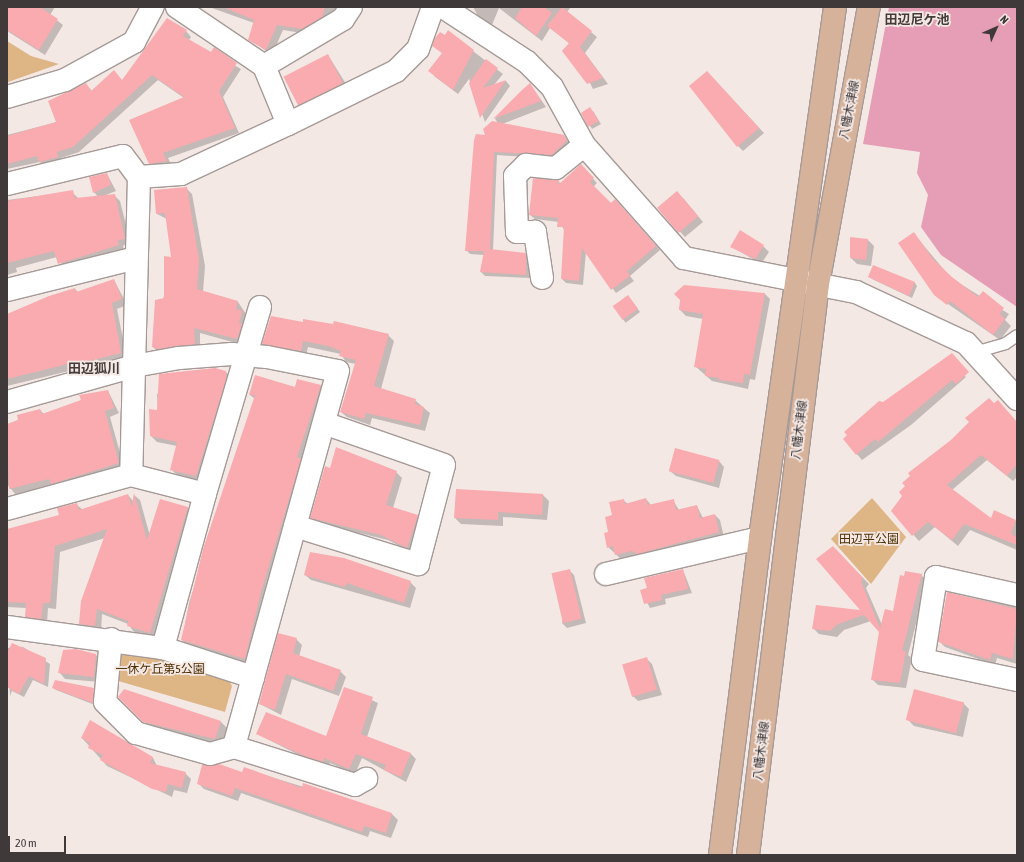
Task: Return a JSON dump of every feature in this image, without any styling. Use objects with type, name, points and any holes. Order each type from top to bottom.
[{"type":"main road","name":"八幡木津線","points":[[720,855],[760,538],[795,279],[835,7]]},
{"type":"main road","name":"八幡木津線","points":[[748,855],[818,284],[869,7]]},
{"type":"street","points":[[7,96],[65,80],[134,42],[153,7]]},
{"type":"street","points":[[177,7],[264,66],[288,124]]},
{"type":"street","points":[[264,66],[343,19],[351,7]]},
{"type":"street","points":[[138,177],[181,174],[396,71],[418,49],[433,7]]},
{"type":"street","points":[[443,7],[527,62],[552,87],[584,145],[684,258],[856,292],[966,343],[1017,399]]},
{"type":"street","points":[[542,278],[535,232],[517,232],[514,176],[526,165],[556,168],[584,145]]},
{"type":"street","points":[[7,184],[123,156],[138,177],[131,475]]},
{"type":"street","points":[[7,290],[136,258]]},
{"type":"street","points":[[163,648],[205,494],[260,307]]},
{"type":"street","points":[[7,402],[134,366],[180,358],[246,356],[338,371],[234,747]]},
{"type":"street","points":[[295,526],[418,564],[444,465],[324,423]]},
{"type":"street","points":[[7,509],[131,475],[205,494]]},
{"type":"street","points":[[606,574],[760,538]]},
{"type":"street","points":[[1017,596],[936,577],[923,660],[1017,680]]},
{"type":"street","points":[[7,627],[16,631],[111,639],[163,648],[253,677]]},
{"type":"street","points":[[111,639],[105,702],[136,733],[210,754],[234,747],[355,785],[366,779]]},
{"type":"lane","points":[[974,352],[1005,343],[1017,335]]},
{"type":"green space","points":[[7,41],[31,56],[59,64],[8,82]]},
{"type":"green space","name":"田辺平公園","points":[[872,498],[906,537],[871,584],[831,539]]},
{"type":"green space","name":"一休ケ丘第5公園","points":[[111,639],[222,667],[232,686],[225,712],[108,678]]},
{"type":"shaded area","points":[[889,7],[1017,7],[1017,307],[941,255],[921,227],[928,195],[917,173],[920,152],[863,144]]},
{"type":"building","points":[[7,7],[40,7],[58,19],[39,50],[7,30]]},
{"type":"building","points":[[223,7],[325,7],[322,17],[302,29],[277,25],[266,50],[248,40],[254,20]]},
{"type":"building","points":[[522,7],[544,7],[552,13],[536,36],[515,18]]},
{"type":"building","points":[[562,7],[592,31],[580,47],[603,78],[587,84],[562,51],[569,43],[547,26]]},
{"type":"building","points":[[167,18],[187,30],[183,36],[211,52],[214,47],[237,63],[219,91],[235,128],[163,153],[167,161],[149,164],[129,120],[184,97],[152,75],[73,147],[57,152],[58,157],[39,162],[37,156],[7,164],[7,136],[56,122],[48,101],[86,83],[91,91],[114,70],[122,80]]},
{"type":"building","points":[[448,30],[474,50],[453,90],[428,71],[442,53],[432,46],[435,38],[440,32],[445,35]]},
{"type":"building","points":[[328,54],[343,83],[298,106],[283,77]]},
{"type":"building","points":[[486,59],[498,68],[483,88],[506,80],[480,118],[469,83]]},
{"type":"building","points":[[707,71],[759,128],[737,147],[689,86]]},
{"type":"building","points":[[530,83],[541,101],[493,119],[522,90]]},
{"type":"building","points":[[590,107],[599,121],[588,127],[581,113]]},
{"type":"building","points":[[492,121],[564,135],[567,140],[552,155],[494,152],[490,249],[526,253],[526,275],[480,272],[484,251],[465,251],[474,140],[476,134],[485,135],[483,129]]},
{"type":"building","points":[[581,164],[594,178],[590,182],[611,203],[615,199],[656,246],[627,271],[630,276],[611,290],[582,248],[579,281],[561,279],[564,227],[557,227],[558,218],[529,215],[533,178],[559,180],[558,185]]},
{"type":"building","points":[[107,173],[111,185],[93,193],[89,177]]},
{"type":"building","points":[[187,187],[199,260],[197,289],[238,301],[236,309],[242,311],[239,323],[242,324],[237,339],[194,328],[195,344],[158,349],[152,347],[155,300],[164,298],[164,256],[171,257],[165,213],[156,214],[154,190]]},
{"type":"building","points":[[73,190],[75,198],[115,194],[125,239],[118,240],[119,245],[58,264],[54,251],[7,263],[7,201]]},
{"type":"building","points":[[677,191],[698,216],[678,233],[657,208]]},
{"type":"building","points":[[740,230],[764,245],[755,259],[730,247]]},
{"type":"building","points":[[914,232],[933,259],[952,277],[978,297],[983,291],[1004,308],[1000,314],[1005,319],[993,335],[950,301],[947,305],[934,295],[898,243]]},
{"type":"building","points":[[850,237],[868,239],[866,260],[850,258]]},
{"type":"building","points":[[873,265],[915,282],[909,296],[868,277]]},
{"type":"building","points":[[114,279],[122,299],[112,303],[121,353],[85,362],[86,367],[72,371],[68,364],[7,379],[7,314],[49,296],[75,288],[76,292]]},
{"type":"building","points":[[684,285],[765,293],[750,375],[744,374],[743,383],[719,380],[719,378],[705,376],[706,369],[694,367],[703,314],[679,310],[680,300],[674,294]]},
{"type":"building","points":[[628,295],[638,309],[623,320],[613,306]]},
{"type":"building","points":[[271,316],[303,322],[303,319],[333,324],[334,321],[389,334],[374,386],[416,399],[415,404],[424,407],[420,425],[366,413],[364,419],[340,412],[356,360],[339,356],[341,351],[328,346],[303,341],[301,351],[262,344]]},
{"type":"building","points":[[952,353],[969,372],[956,384],[952,380],[878,442],[875,439],[856,455],[843,439],[847,435],[844,432],[879,401],[883,402]]},
{"type":"building","points":[[215,368],[226,371],[226,380],[196,476],[170,470],[177,442],[150,436],[149,409],[157,410],[159,374]]},
{"type":"building","points":[[255,375],[295,387],[297,379],[321,385],[297,457],[301,459],[261,592],[245,659],[181,640],[203,549],[255,395],[249,395]]},
{"type":"building","points":[[108,390],[114,408],[105,411],[119,463],[51,484],[49,479],[9,489],[7,424],[18,420],[17,415],[40,409],[42,414],[81,400],[79,395]]},
{"type":"building","points":[[989,398],[994,403],[998,400],[1017,422],[1017,464],[1007,476],[981,455],[947,485],[991,518],[994,510],[1016,520],[1011,533],[1017,538],[1017,545],[964,524],[952,540],[928,522],[912,536],[891,511],[902,496],[899,492],[905,486],[902,483],[910,476],[908,473],[951,440],[969,422],[965,418]]},
{"type":"building","points":[[336,447],[397,471],[386,505],[418,515],[407,548],[381,535],[310,518],[325,466],[330,468]]},
{"type":"building","points":[[675,448],[719,460],[713,483],[669,471]]},
{"type":"building","points":[[456,489],[543,494],[542,515],[498,512],[498,520],[454,518]]},
{"type":"building","points":[[134,493],[147,540],[160,499],[188,507],[150,633],[127,626],[128,621],[97,609],[95,626],[79,624],[81,601],[107,529],[55,546],[50,603],[43,603],[41,619],[25,617],[26,603],[7,602],[7,529],[59,515],[57,508],[77,503],[79,510],[128,494],[132,507]]},
{"type":"building","points":[[646,498],[648,505],[674,499],[676,510],[697,505],[700,518],[715,514],[719,532],[637,554],[632,551],[615,555],[613,546],[607,548],[604,533],[608,532],[605,517],[612,515],[609,502],[624,499],[625,504]]},
{"type":"building","points":[[833,546],[863,578],[861,582],[880,628],[885,609],[893,611],[900,575],[904,576],[905,571],[922,574],[902,651],[906,651],[900,683],[871,680],[879,632],[864,615],[838,624],[830,631],[812,629],[816,605],[860,610],[816,559]]},
{"type":"building","points":[[310,552],[344,558],[411,581],[404,603],[347,583],[345,587],[304,575]]},
{"type":"building","points":[[570,569],[581,619],[563,623],[551,573]]},
{"type":"building","points":[[683,569],[688,589],[661,595],[662,600],[644,604],[640,590],[647,588],[644,578]]},
{"type":"building","points":[[947,592],[1017,609],[1013,659],[992,653],[990,660],[938,642]]},
{"type":"building","points":[[278,633],[297,638],[293,653],[341,670],[333,691],[286,674],[275,710],[259,704]]},
{"type":"building","points":[[12,643],[46,658],[44,684],[29,676],[19,694],[7,687],[7,653]]},
{"type":"building","points":[[76,649],[96,654],[94,677],[58,673],[63,650]]},
{"type":"building","points":[[647,657],[657,690],[632,697],[622,665]]},
{"type":"building","points":[[55,680],[94,688],[93,703],[52,688]]},
{"type":"building","points":[[344,687],[373,697],[361,734],[411,753],[401,777],[384,770],[386,765],[356,754],[349,769],[324,758],[323,762],[307,757],[256,734],[266,712],[326,736]]},
{"type":"building","points":[[124,689],[221,721],[215,739],[143,722],[118,697]]},
{"type":"building","points":[[914,689],[964,702],[956,733],[906,720]]},
{"type":"building","points":[[90,720],[153,757],[150,763],[186,772],[182,788],[168,784],[166,792],[152,789],[100,760],[103,755],[88,748],[90,743],[81,738]]},
{"type":"building","points":[[219,764],[242,772],[244,767],[302,788],[303,783],[392,813],[386,833],[364,826],[362,832],[235,788],[232,796],[197,784],[202,765]]},
{"type":"district","name":"田辺尼ケ池","points":[[917,20]]},
{"type":"district","name":"田辺狐川","points":[[94,369]]}]
